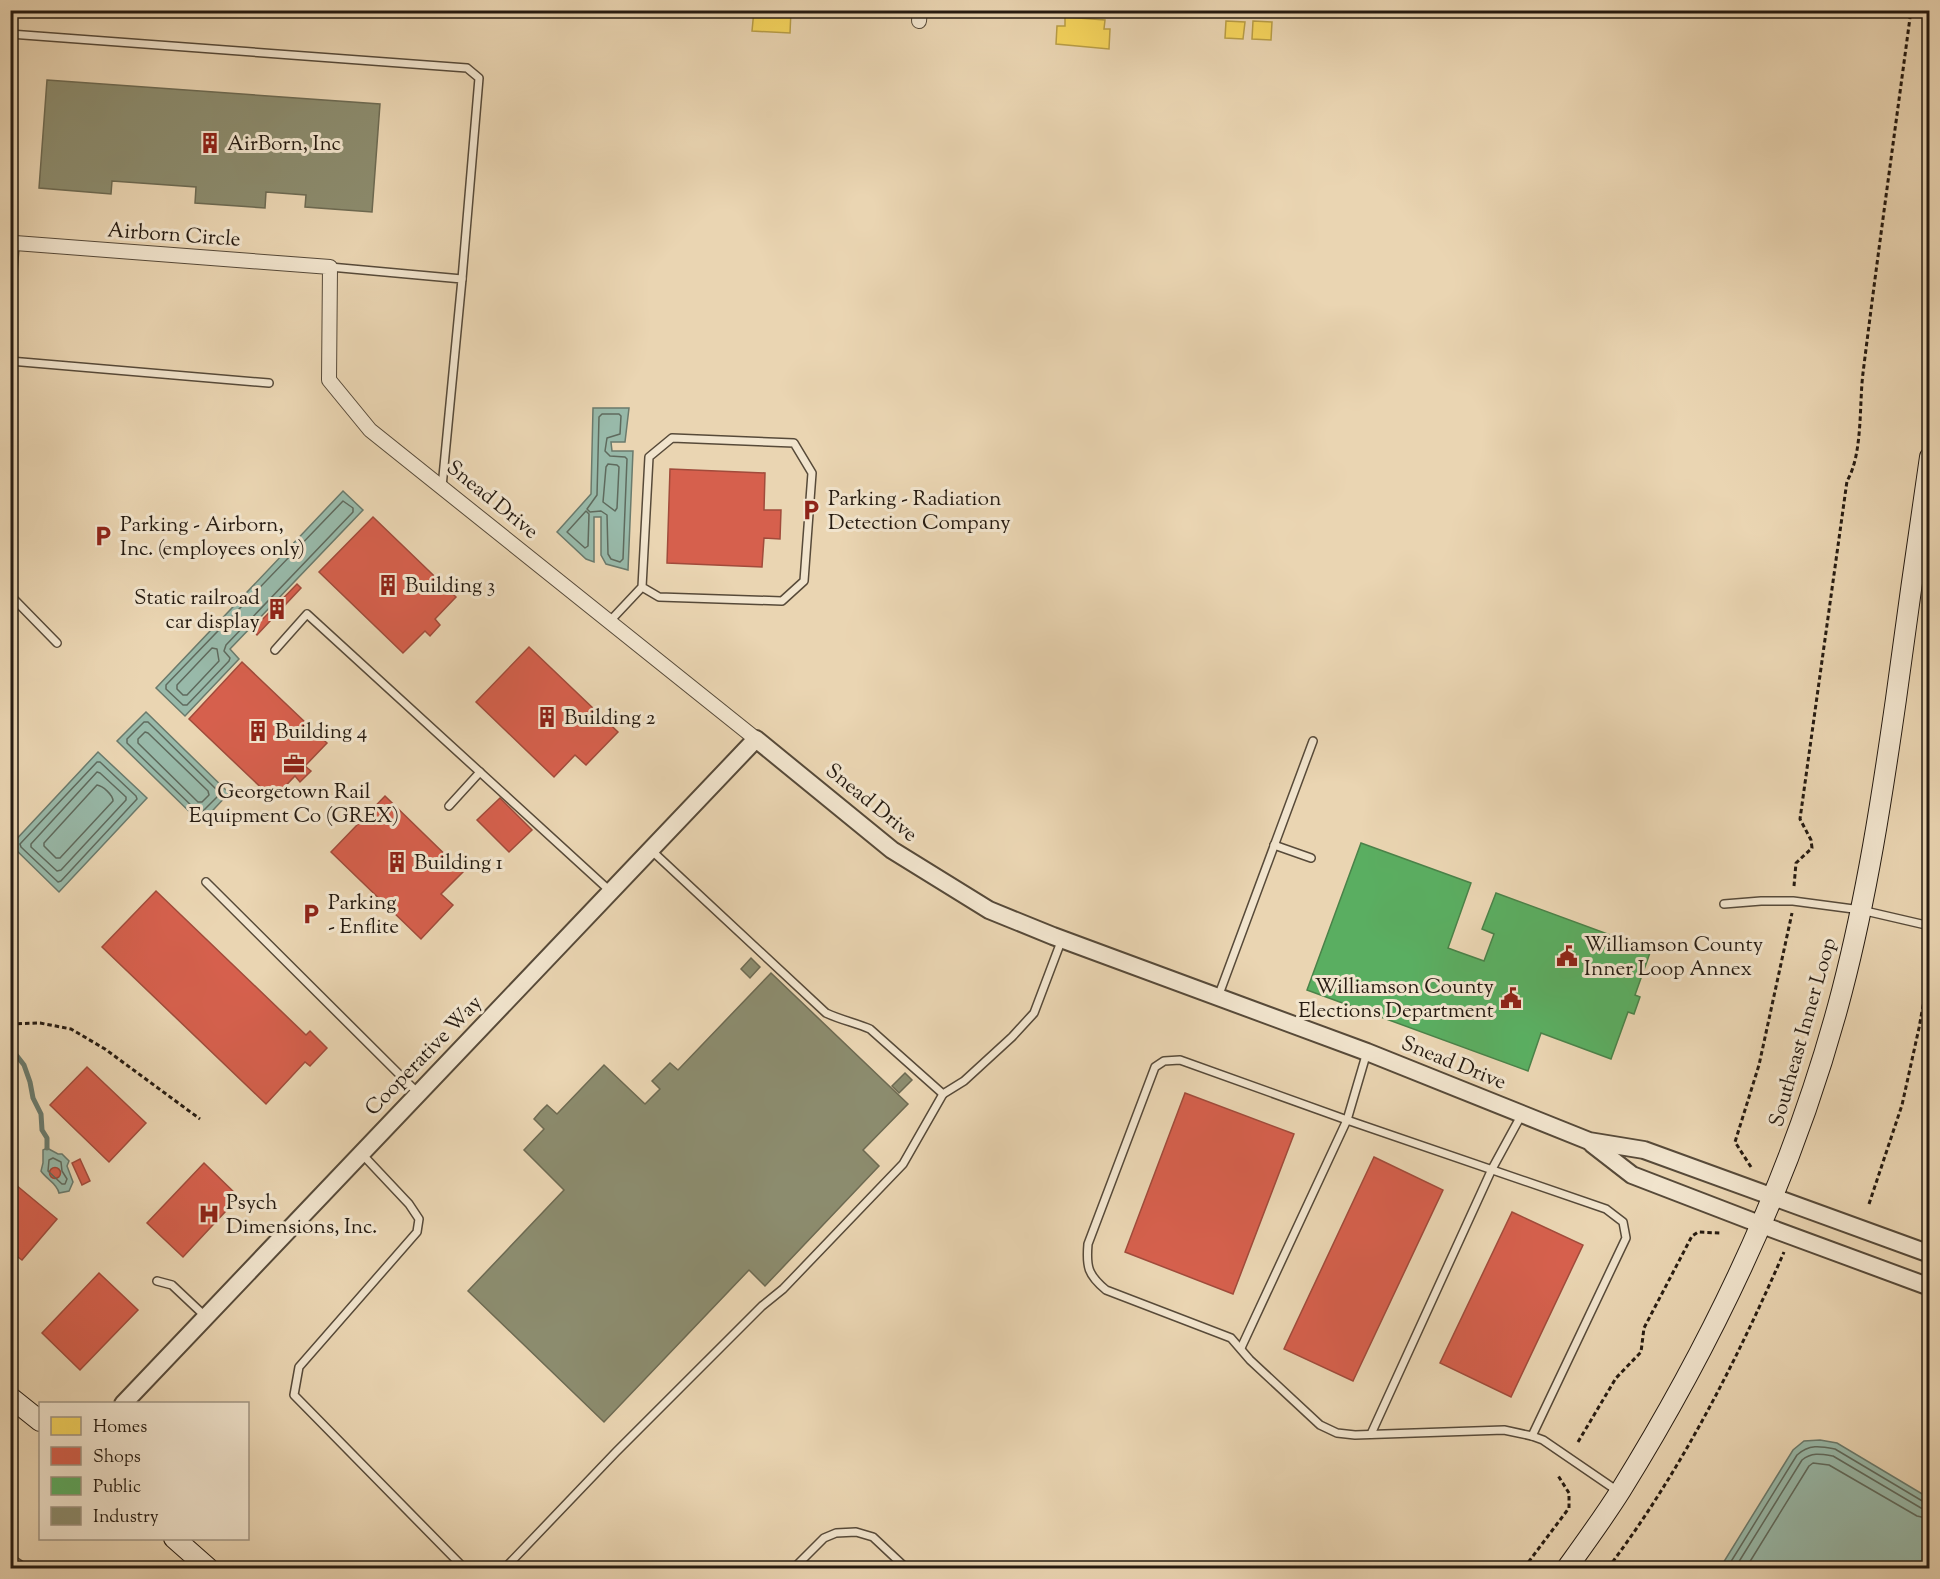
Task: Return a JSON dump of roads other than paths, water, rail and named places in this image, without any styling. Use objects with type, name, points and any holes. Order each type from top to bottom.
[{"type":"main road","name":"Southeast Inner Loop","points":[[1567,1569],[1620,1492],[1685,1382],[1762,1226],[1815,1082],[1842,993],[1861,910],[1881,802],[1927,492],[1929,457]]},
{"type":"main road","points":[[10,1397],[39,1420]]},
{"type":"main road","points":[[175,1540],[208,1569]]},
{"type":"street","name":"Airborn Circle","points":[[13,242],[330,267]]},
{"type":"street","name":"Snead Drive","points":[[330,267],[329,380],[370,430],[892,850],[989,910],[1367,1052],[1522,1114],[1589,1142],[1632,1174],[1762,1226],[1929,1287]]},
{"type":"street","name":"Cooperative Way","points":[[125,1402],[756,739]]},
{"type":"street","name":"Snead Drive","points":[[1589,1142],[1644,1150],[1929,1254]]},
{"type":"lane","points":[[10,34],[467,68],[479,78],[442,487]]},
{"type":"lane","points":[[10,313],[13,242]]},
{"type":"lane","points":[[330,267],[462,279]]},
{"type":"lane","points":[[10,361],[268,382]]},
{"type":"lane","points":[[610,621],[642,587],[649,457],[672,438],[794,443],[812,473],[804,580],[782,601],[658,597],[642,587]]},
{"type":"lane","points":[[10,595],[57,643]]},
{"type":"lane","points":[[275,650],[307,614],[610,891]]},
{"type":"lane","points":[[1218,997],[1313,741]]},
{"type":"lane","points":[[449,806],[480,772]]},
{"type":"lane","points":[[1274,845],[1311,858]]},
{"type":"lane","points":[[650,849],[826,1014],[870,1029],[943,1094]]},
{"type":"lane","points":[[206,882],[418,1093]]},
{"type":"lane","points":[[1724,904],[1789,900],[1861,910],[1929,926]]},
{"type":"lane","points":[[505,1569],[616,1452],[762,1306],[783,1289],[903,1164],[943,1094],[964,1081],[1012,1037],[1034,1013],[1062,939]]},
{"type":"lane","points":[[1241,1348],[1347,1120],[1367,1052]]},
{"type":"lane","points":[[1532,1436],[1626,1238],[1623,1222],[1606,1209],[1180,1060],[1164,1061],[1155,1067],[1089,1244],[1086,1264],[1094,1280],[1106,1290],[1231,1338],[1250,1360],[1320,1425],[1337,1433],[1504,1430],[1543,1440],[1620,1492]]},
{"type":"lane","points":[[1371,1434],[1492,1169],[1522,1114]]},
{"type":"lane","points":[[361,1153],[409,1204],[419,1219],[417,1232],[299,1367],[294,1395],[464,1569]]},
{"type":"lane","points":[[157,1281],[172,1285],[206,1317]]},
{"type":"lane","points":[[794,1569],[824,1538],[836,1533],[856,1532],[873,1537],[906,1569]]},
{"type":"lane","points":[[10,1558],[24,1569]]},
{"type":"water","points":[[593,408],[629,408],[625,442],[611,442],[612,451],[633,451],[628,570],[606,564],[601,555],[601,517],[594,517],[594,562],[586,559],[557,532],[591,494]]},
{"type":"water","points":[[343,491],[363,510],[230,649],[239,659],[185,716],[156,688]]},
{"type":"water","points":[[146,712],[229,793],[201,823],[117,741]]},
{"type":"water","points":[[98,752],[147,798],[59,892],[11,845]]},
{"type":"water","points":[[47,1148],[62,1154],[69,1161],[67,1166],[73,1182],[69,1191],[59,1193],[56,1186],[41,1171],[43,1150]]},
{"type":"water","points":[[1820,1440],[1837,1443],[1929,1498],[1929,1568],[1720,1568],[1793,1450],[1804,1441]]},
{"type":"waterway","points":[[10,1047],[24,1065],[33,1098],[41,1114],[47,1148]]},
{"type":"place","name":"AirBorn, Inc","points":[[210,143]]},
{"type":"place","name":"Parking - Radiation Detection Company","points":[[811,510]]},
{"type":"place","name":"Parking - Airborn, Inc. (employees only)","points":[[103,536]]},
{"type":"place","name":"Building 3","points":[[388,585]]},
{"type":"place","name":"Static railroad car display","points":[[277,609]]},
{"type":"place","name":"Building 2","points":[[547,717]]},
{"type":"place","name":"Building 4","points":[[258,731]]},
{"type":"place","name":"Georgetown Rail Equipment Co (GREX)","points":[[294,764]]},
{"type":"place","name":"Building 1","points":[[397,862]]},
{"type":"place","name":"Parking - Enflite","points":[[311,914]]},
{"type":"place","name":"Williamson County Inner Loop Annex","points":[[1567,956]]},
{"type":"place","name":"Williamson County Elections Department","points":[[1511,998]]},
{"type":"place","name":"Psych Dimensions, Inc.","points":[[209,1214]]}]
